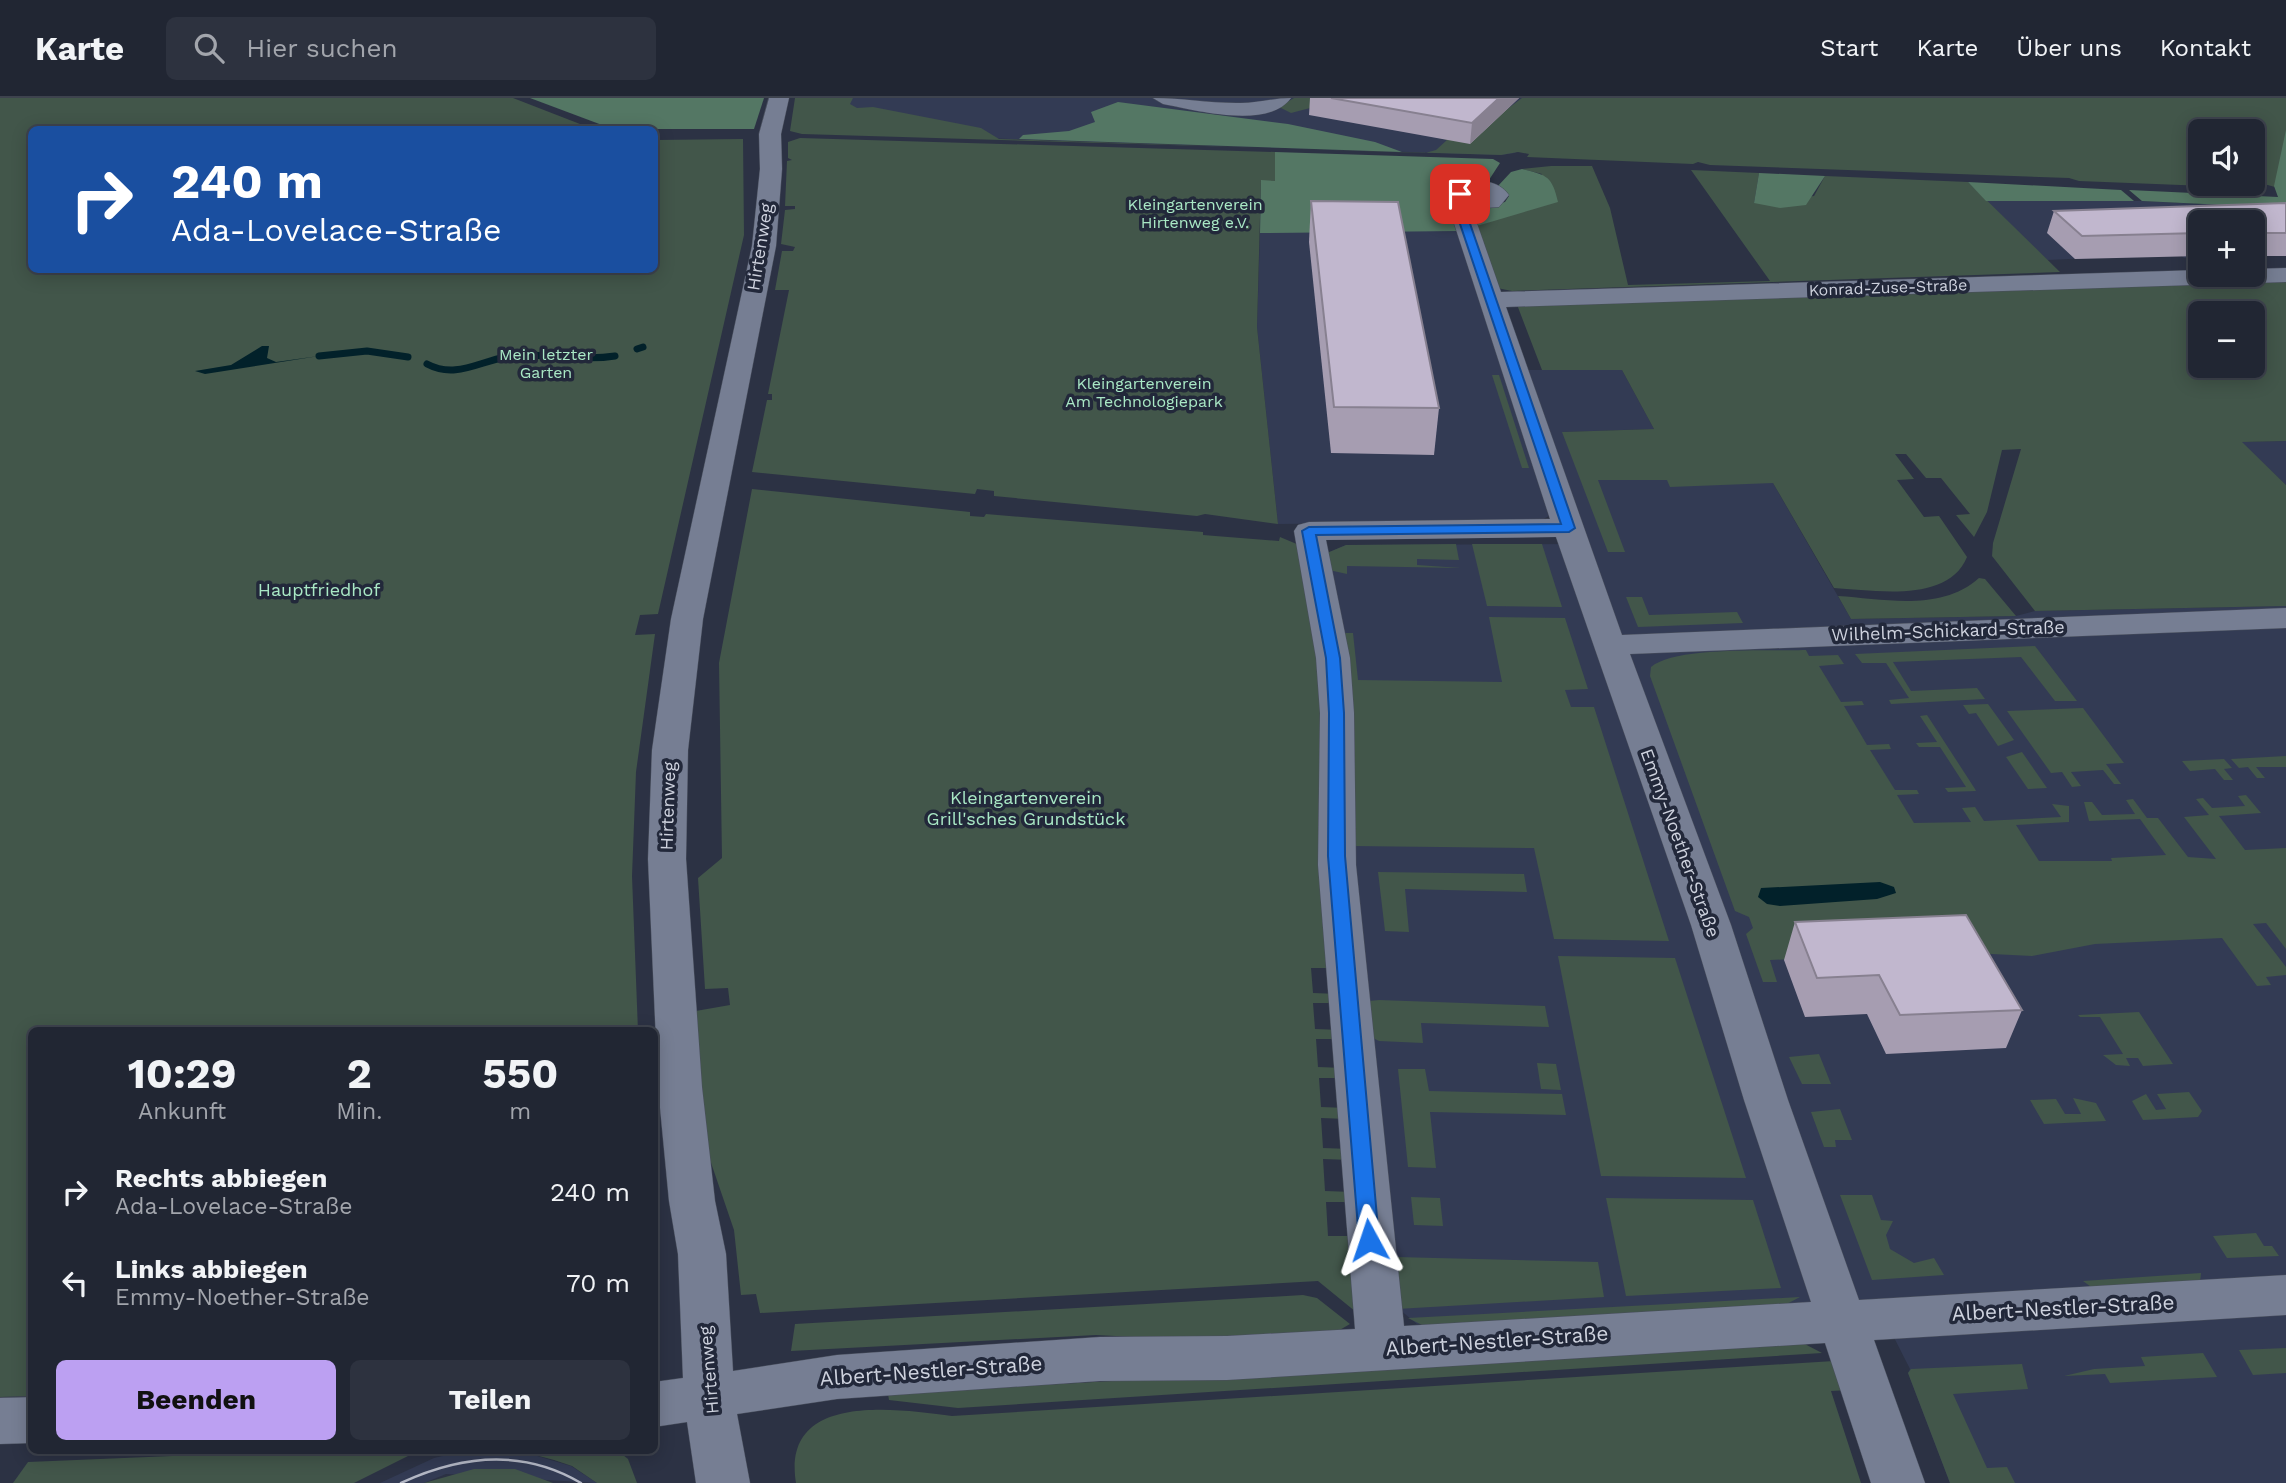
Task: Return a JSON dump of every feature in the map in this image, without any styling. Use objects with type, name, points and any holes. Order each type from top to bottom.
[{"type":"street","points":[[1163,98],[1236,109],[1255,108],[1281,98]]},
{"type":"street","name":"Hirtenweg","points":[[723,1483],[709,1398],[702,1254],[686,1150],[669,929],[667,859],[670,750],[687,619],[764,246],[774,116]]},
{"type":"street","name":"Emmy-Noether-Straße","points":[[1460,203],[1490,300],[1569,528],[1711,925],[1898,1483]]},
{"type":"street","name":"Konrad-Zuse-Straße","points":[[1490,300],[2286,275]]},
{"type":"street","points":[[1381,1348],[1337,865],[1337,713],[1333,658],[1309,531],[1569,528]]},
{"type":"street","name":"Wilhelm-Schickard-Straße","points":[[1610,645],[2286,618]]},
{"type":"street","name":"Albert-Nestler-Straße","points":[[658,1404],[837,1377],[1100,1359],[1227,1358],[2286,1296]]},
{"type":"street","points":[[0,1421],[28,1420]]},
{"type":"shaded area","points":[[795,98],[1574,98],[1515,153],[1501,155],[827,133]]},
{"type":"shaded area","points":[[1986,201],[2142,201],[2286,208],[2265,244],[2265,210],[2188,210],[2188,258],[2180,254],[2047,260]]},
{"type":"shaded area","points":[[1313,230],[1459,231],[1549,516],[1540,521],[1278,524],[1257,327],[1260,233]]},
{"type":"shaded area","points":[[262,346],[269,346],[267,358],[276,362],[319,356],[205,374],[195,371],[231,365]]},
{"type":"shaded area","points":[[1519,370],[1622,370],[1654,429],[1563,432],[1773,483],[1851,619],[2016,616],[2035,611],[2286,606],[2286,1483],[1950,1483],[1908,1373],[1910,1369],[1875,1300],[1417,1324],[1393,1304],[1327,553],[1346,545],[1583,544]]},
{"type":"shaded area","points":[[2286,441],[2286,485],[2241,442]]},
{"type":"shaded area","points":[[1880,882],[1894,887],[1896,893],[1877,899],[1780,906],[1767,904],[1758,897],[1761,888]]},
{"type":"shaded area","points":[[451,1454],[531,1454],[571,1466],[597,1483],[446,1474],[424,1483],[380,1483],[434,1458]]},
{"type":"green space","name":"Hauptfriedhof","points":[[0,98],[513,98],[580,124],[28,126],[28,273],[658,273],[658,140],[743,139],[744,235],[658,614],[640,615],[635,635],[655,634],[636,772],[632,876],[638,1027],[28,1027],[28,1396],[0,1397]]},
{"type":"green space","points":[[530,98],[764,98],[754,129],[658,129],[658,126],[602,125]]},
{"type":"green space","points":[[795,98],[853,98],[850,104],[857,108],[873,107],[981,128],[999,139],[1325,150],[802,134],[790,131]]},
{"type":"green space","points":[[1294,98],[1442,98],[1506,110],[1522,98],[2286,98],[2286,190],[2265,184],[2265,119],[2188,119],[2188,185],[2079,181],[2069,178],[1710,165],[1698,162],[1693,164],[1527,157],[1529,154],[1518,152],[1501,155],[1426,153],[1436,150],[1447,140],[1314,107],[1291,113],[1279,107]]},
{"type":"green space","points":[[1118,102],[1288,124],[1375,142],[1402,152],[1019,139],[1023,135],[1069,131],[1095,122],[1091,112]]},
{"type":"green space","points":[[2286,130],[2286,208],[2142,201],[2129,190],[2188,193],[2188,196],[2278,197],[2274,186]]},
{"type":"green space","name":"Kleingartenverein Am Technologiepark","points":[[800,138],[1275,152],[1275,181],[1261,181],[1257,327],[1278,524],[1205,514],[1197,516],[994,496],[994,491],[977,489],[975,494],[752,472],[767,400],[772,400],[772,394],[768,394],[789,290],[775,290],[782,251],[793,251],[795,247],[781,244],[785,210],[795,209],[795,206],[785,206],[787,161],[792,160],[788,158],[788,142]]},
{"type":"green space","points":[[1275,152],[1493,159],[1500,163],[1487,183],[1467,183],[1446,191],[1459,231],[1260,233],[1261,180],[1275,181]]},
{"type":"green space","points":[[1592,166],[1610,208],[1628,285],[1770,281],[1691,170],[1759,173],[1754,203],[1814,196],[1825,176],[1968,182],[2060,272],[1512,291],[1497,288],[1477,226],[1509,215],[1542,174],[1522,169]]},
{"type":"green space","points":[[1522,169],[1547,178],[1558,202],[1477,226],[1471,210],[1505,202],[1509,196],[1497,187],[1511,172]]},
{"type":"green space","points":[[1759,173],[1825,176],[1806,205],[1780,208],[1754,203]]},
{"type":"green space","points":[[1968,182],[2121,190],[2134,201],[1986,201]]},
{"type":"green space","points":[[2286,279],[2286,441],[2242,442],[2286,485],[2286,606],[2035,611],[1992,556],[1993,543],[2021,449],[2002,450],[1987,512],[1974,537],[1956,515],[1970,514],[1941,478],[1926,478],[1906,454],[1895,454],[1914,479],[1897,480],[1924,517],[1939,516],[1967,557],[1957,572],[1944,582],[1927,588],[1888,591],[1834,588],[1773,483],[1670,487],[1667,480],[1598,480],[1625,552],[1608,552],[1562,432],[1654,429],[1622,370],[1542,370],[1516,302],[2188,282],[2188,287],[2265,287],[2265,280]]},
{"type":"green space","points":[[1492,375],[1499,375],[1529,468],[1522,468]]},
{"type":"green space","name":"Kleingartenverein Grill'sches Grundstück","points":[[752,489],[970,512],[970,516],[984,517],[986,514],[1279,541],[1280,537],[1299,545],[1320,645],[1335,968],[1311,968],[1313,993],[1338,994],[1338,1003],[1313,1003],[1315,1029],[1341,1030],[1342,1039],[1316,1039],[1318,1067],[1344,1068],[1345,1078],[1319,1078],[1321,1107],[1347,1108],[1347,1119],[1321,1118],[1323,1148],[1350,1149],[1351,1160],[1323,1159],[1325,1191],[1353,1192],[1354,1202],[1326,1202],[1328,1236],[1357,1236],[1356,1312],[1318,1281],[760,1313],[756,1294],[741,1295],[734,1230],[707,1151],[690,1012],[730,1005],[728,988],[705,989],[698,878],[722,858],[719,663]]},
{"type":"green space","points":[[1456,544],[1459,560],[1417,559],[1417,565],[1461,568],[1347,566],[1347,574],[1329,570],[1327,553],[1346,545]]},
{"type":"green space","points":[[1472,544],[1542,544],[1562,607],[1487,606]]},
{"type":"green space","points":[[1979,578],[1985,579],[2016,616],[1851,619],[1838,596],[1893,601],[1930,599],[1964,589]]},
{"type":"green space","points":[[1626,597],[1642,597],[1649,615],[1737,612],[1743,623],[1638,627]]},
{"type":"green space","points":[[1489,617],[1565,618],[1588,689],[1565,690],[1571,707],[1594,707],[1669,941],[1554,939],[1534,848],[1352,846],[1340,633],[1353,633],[1358,680],[1502,682]]},
{"type":"green space","points":[[2035,646],[2077,701],[2055,701],[2021,657],[1893,662],[1911,691],[1977,688],[1985,699],[1891,704],[1889,700],[1909,698],[1886,663],[1862,663],[1855,654]]},
{"type":"green space","points":[[1806,650],[1809,656],[1838,655],[1844,664],[1819,666],[1841,702],[1862,701],[1864,705],[1844,706],[1867,745],[1889,744],[1891,749],[1870,750],[1895,790],[1917,790],[1919,794],[1897,795],[1914,823],[1971,822],[1962,808],[1975,807],[1984,821],[2061,817],[2052,804],[2069,806],[2069,822],[2016,825],[2039,861],[2112,861],[2111,858],[2166,855],[2140,819],[2089,821],[2084,802],[2092,802],[2102,815],[2135,814],[2126,800],[2133,799],[2147,818],[2158,818],[2188,857],[2216,859],[2184,817],[2209,815],[2196,799],[2203,798],[2212,808],[2245,806],[2238,796],[2246,795],[2261,813],[2219,816],[2245,850],[2286,848],[2286,949],[2266,923],[2253,924],[2286,967],[2286,975],[2266,977],[2271,985],[2257,986],[2222,938],[2095,944],[2032,956],[1952,952],[1770,960],[1777,982],[1763,982],[1746,934],[1753,928],[1749,917],[1735,911],[1650,676],[1651,667],[1663,660],[1701,653]]},
{"type":"green space","points":[[1988,704],[2014,740],[1998,746],[1976,713],[1969,714],[1963,705]]},
{"type":"green space","points":[[2083,708],[2124,763],[2106,764],[2121,784],[2114,784],[2103,770],[2071,772],[2081,786],[2072,787],[2062,772],[2051,773],[2007,711]]},
{"type":"green space","points":[[1927,715],[1976,791],[1948,792],[1945,788],[1966,787],[1940,747],[1919,747],[1916,743],[1937,742],[1920,716]]},
{"type":"green space","points":[[2022,752],[2047,788],[2028,789],[2006,757]]},
{"type":"green space","points":[[2286,756],[2286,767],[2256,767],[2265,778],[2257,778],[2248,767],[2239,768],[2231,759]]},
{"type":"green space","points":[[2224,759],[2232,768],[2224,769],[2233,780],[2224,780],[2215,769],[2190,771],[2182,761]]},
{"type":"green space","points":[[1378,872],[1524,874],[1527,892],[1405,889],[1409,932],[1385,931]]},
{"type":"green space","points":[[1558,956],[1675,958],[1746,1178],[1601,1176]]},
{"type":"green space","points":[[1369,1001],[1545,1006],[1549,1027],[1421,1023],[1423,1043],[1379,1041],[1373,1038]]},
{"type":"green space","points":[[2139,1012],[2173,1064],[2143,1066],[2138,1058],[2126,1058],[2130,1066],[2116,1065],[2103,1055],[2123,1054],[2100,1017],[2078,1015]]},
{"type":"green space","points":[[1819,1054],[1831,1084],[1802,1084],[1789,1057]]},
{"type":"green space","points":[[1537,1063],[1556,1064],[1561,1090],[1541,1089]]},
{"type":"green space","points":[[1398,1069],[1425,1069],[1429,1091],[1562,1094],[1566,1115],[1430,1112],[1436,1168],[1408,1167]]},
{"type":"green space","points":[[2189,1092],[2202,1111],[2198,1117],[2143,1120],[2132,1101],[2146,1094],[2156,1110],[2166,1109],[2157,1094]]},
{"type":"green space","points":[[2073,1098],[2096,1103],[2106,1121],[2044,1124],[2030,1100],[2056,1099],[2065,1114],[2081,1114]]},
{"type":"green space","points":[[1840,1109],[1852,1140],[1835,1140],[1836,1147],[1824,1147],[1811,1112]]},
{"type":"green space","points":[[1840,1195],[1872,1195],[1881,1220],[1893,1221],[1886,1235],[1890,1249],[1914,1263],[1934,1258],[1944,1275],[1872,1280]]},
{"type":"green space","points":[[1411,1197],[1440,1198],[1443,1226],[1414,1225]]},
{"type":"green space","points":[[1606,1198],[1753,1200],[1781,1288],[1626,1296]]},
{"type":"green space","points":[[2256,1233],[2264,1246],[2272,1246],[2279,1256],[2227,1258],[2213,1236]]},
{"type":"green space","points":[[1396,1257],[1598,1262],[1604,1297],[1397,1309]]},
{"type":"green space","points":[[2201,1273],[2200,1282],[2094,1289],[2083,1281]]},
{"type":"green space","points":[[1303,1295],[1317,1298],[1350,1324],[1331,1335],[1153,1338],[1096,1335],[791,1351],[795,1324]]},
{"type":"green space","points":[[1800,1297],[1781,1307],[1428,1328],[1408,1318]]},
{"type":"green space","points":[[1799,1341],[1822,1353],[958,1408],[889,1400],[888,1394]]},
{"type":"green space","points":[[2286,1348],[2286,1373],[2253,1375],[2239,1350]]},
{"type":"green space","points":[[2203,1353],[2217,1377],[2110,1383],[2105,1374],[2064,1376],[2094,1369],[2145,1366],[2141,1357]]},
{"type":"green space","points":[[1834,1361],[1849,1390],[1831,1391],[1861,1483],[796,1483],[796,1453],[806,1433],[824,1420],[848,1412],[902,1411],[952,1416]]},
{"type":"green space","points":[[2022,1364],[2028,1389],[1953,1394],[1987,1468],[2007,1467],[2015,1483],[1950,1483],[1908,1373],[1911,1369]]},
{"type":"green space","points":[[222,1454],[412,1454],[354,1483],[13,1483],[28,1462]]},
{"type":"green space","points":[[532,1454],[622,1454],[628,1459],[637,1483],[597,1483],[572,1466]]},
{"type":"green space","points":[[474,1469],[515,1469],[553,1483],[424,1483]]},
{"type":"building","points":[[1331,98],[1499,98],[1472,123]]},
{"type":"building","points":[[1311,201],[1398,202],[1439,408],[1334,407]]},
{"type":"building","points":[[2286,203],[2286,233],[2265,233],[2265,210],[2188,210],[2188,233],[2082,236],[2054,211]]},
{"type":"building","points":[[1966,915],[2022,1010],[1900,1015],[1879,975],[1817,978],[1795,922]]},
{"type":"waterway","points":[[637,349],[643,347]]},
{"type":"waterway","points":[[319,356],[367,351],[408,357]]},
{"type":"waterway","points":[[427,364],[457,370],[520,355],[588,358],[615,356]]},
{"type":"tram line","points":[[401,1483],[446,1466],[491,1459],[536,1464],[581,1483]]},
{"type":"route","points":[[1369,1240],[1336,856],[1337,713],[1333,658],[1309,531],[1569,528],[1461,212],[1460,194]]},
{"type":"park label","name":"Kleingartenverein Hirtenweg e.V.","points":[[1195,213]]},
{"type":"park label","name":"Mein letzter Garten","points":[[546,363]]}]
